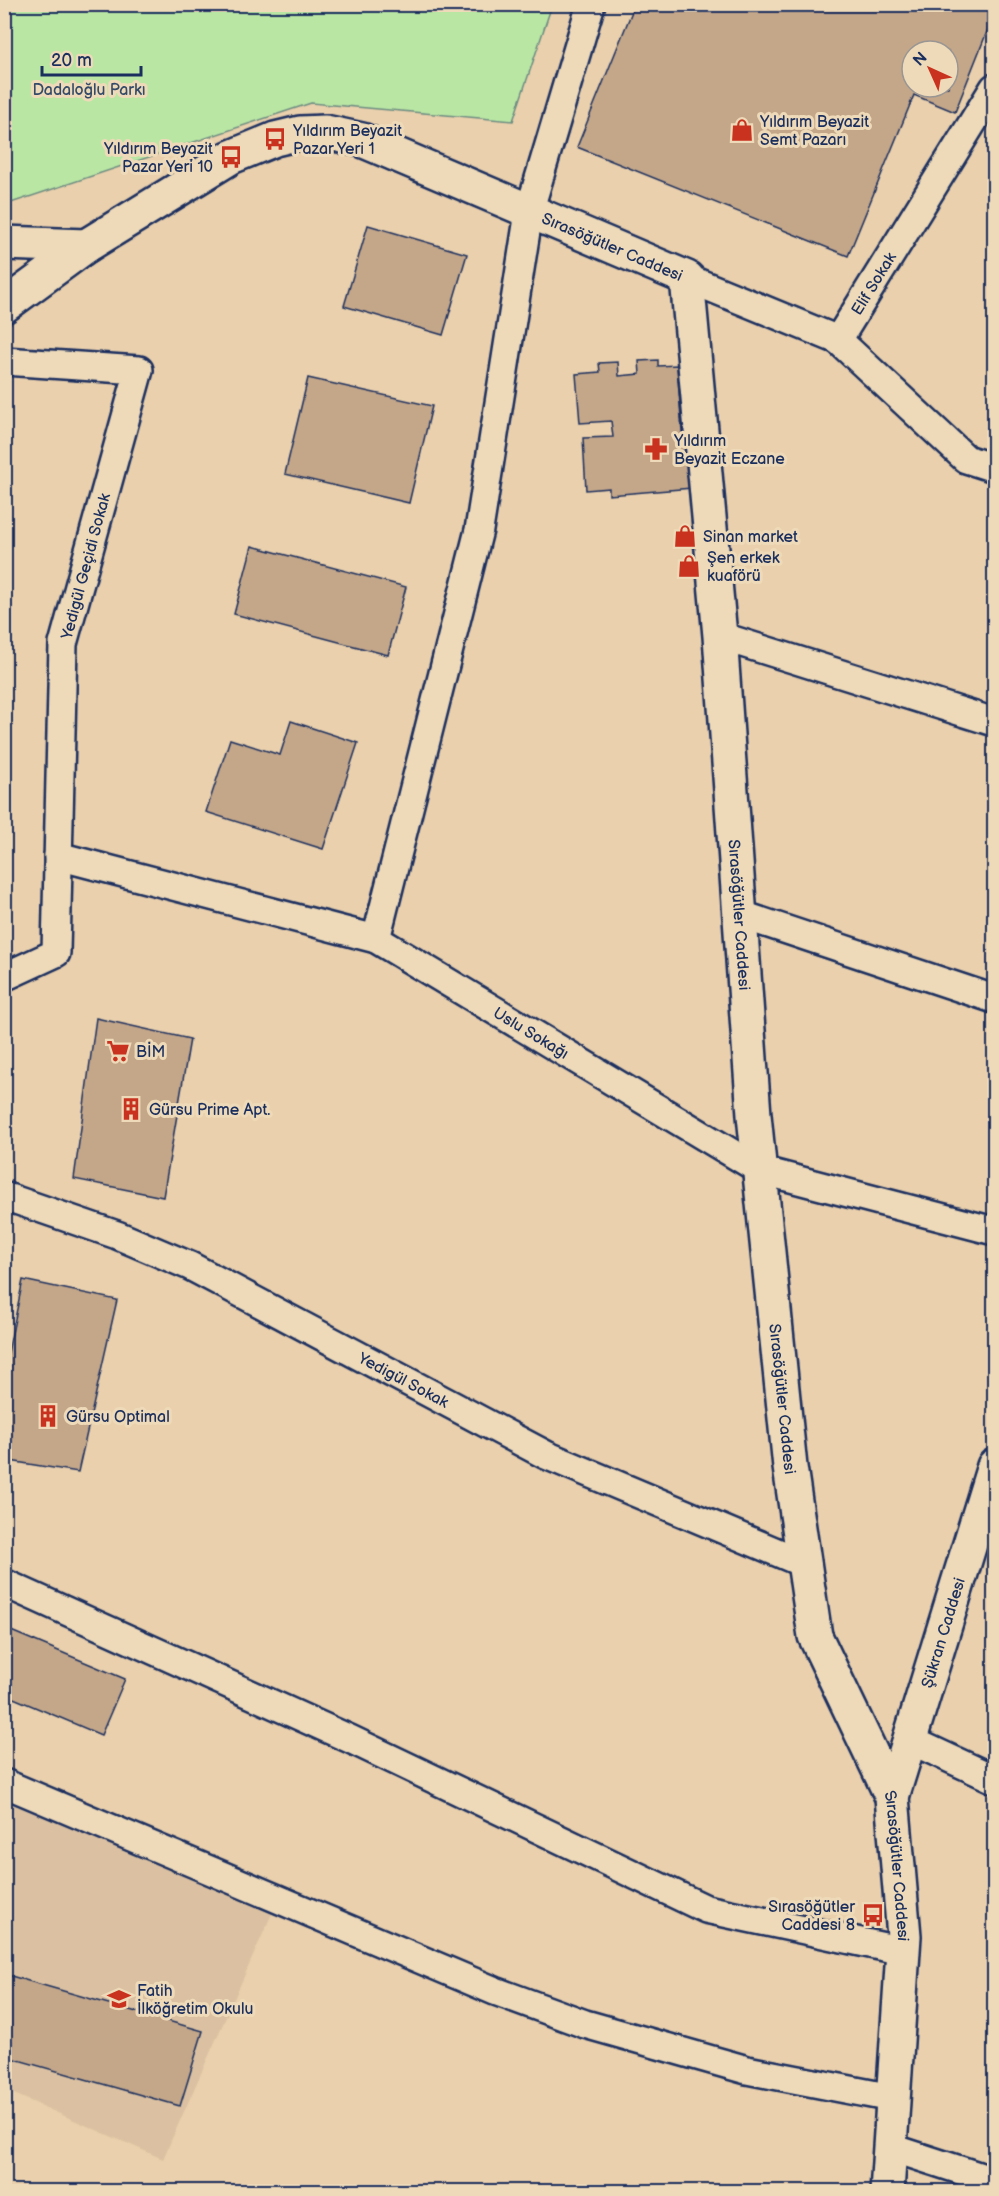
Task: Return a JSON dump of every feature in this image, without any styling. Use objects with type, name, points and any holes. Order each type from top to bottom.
[{"type":"street","points":[[376,939],[479,530],[529,212],[591,4]]},
{"type":"street","name":"Elif Sokak","points":[[838,340],[994,88]]},
{"type":"street","name":"Sırasöğütler Caddesi","points":[[4,306],[86,246],[231,157],[274,139],[300,133],[325,132],[362,140],[687,278],[720,636],[739,914],[760,1170],[790,1467],[815,1636],[892,1797],[903,1951],[887,2192]]},
{"type":"street","points":[[5,243],[86,246]]},
{"type":"street","points":[[687,278],[838,340],[966,459],[994,468]]},
{"type":"street","name":"Yedigül Geçidi Sokak","points":[[4,361],[139,370],[63,644],[56,953],[4,977]]},
{"type":"street","points":[[720,636],[994,722]]},
{"type":"street","name":"Uslu Sokağı","points":[[58,856],[376,939],[760,1170],[994,1231]]},
{"type":"street","points":[[739,914],[994,999]]},
{"type":"street","name":"Yedigül Sokak","points":[[4,1196],[106,1231],[190,1266],[546,1455],[805,1564]]},
{"type":"street","name":"Şükran Caddesi","points":[[892,1797],[992,1482]]},
{"type":"street","points":[[4,1583],[350,1739],[706,1909],[903,1951]]},
{"type":"street","points":[[910,1740],[994,1779]]},
{"type":"street","points":[[4,1783],[495,1991],[585,2024],[676,2052],[747,2070],[892,2098]]},
{"type":"street","points":[[889,2147],[994,2181]]},
{"type":"shaded area","name":"Fatih İlköğretim Okulu","points":[[5,1790],[274,1909],[163,2159],[5,2090]]},
{"type":"green space","name":"Dadaloğlu Parkı","points":[[4,5],[552,5],[513,121],[311,103],[5,205]]},
{"type":"building","name":"Yıldırım Beyazit Semt Pazarı","points":[[635,4],[994,4],[994,14],[955,112],[924,99],[960,99],[960,39],[900,39],[900,99],[912,99],[848,256],[577,147]]},
{"type":"building","points":[[368,225],[467,254],[443,335],[344,306]]},
{"type":"building","points":[[658,360],[658,366],[677,365],[683,445],[689,445],[692,488],[609,495],[609,488],[586,490],[583,438],[613,437],[611,421],[580,423],[576,374],[600,372],[599,363],[618,362],[619,376],[640,374],[639,361]]},
{"type":"building","points":[[308,378],[432,406],[409,503],[285,474]]},
{"type":"building","points":[[252,546],[406,587],[388,655],[234,614]]},
{"type":"building","points":[[291,721],[358,743],[323,849],[206,812],[230,739],[280,755]]},
{"type":"building","name":"Gürsu Prime Apt.","points":[[96,1018],[190,1039],[163,1197],[74,1179]]},
{"type":"building","name":"Gürsu Optimal","points":[[23,1280],[117,1300],[78,1472],[4,1460],[4,1372]]},
{"type":"building","points":[[4,1628],[125,1679],[101,1735],[4,1694]]},
{"type":"building","points":[[4,1974],[203,2031],[180,2106],[4,2056]]},
{"type":"place","name":"Yıldırım Beyazit Semt Pazarı","points":[[742,130]]},
{"type":"place","name":"Yıldırım Beyazit Pazar Yeri 1","points":[[275,139]]},
{"type":"place","name":"Yıldırım Beyazit Pazar Yeri 10","points":[[231,157]]},
{"type":"place","name":"Yıldırım Beyazit Eczane","points":[[656,449]]},
{"type":"place","name":"Sinan market","points":[[685,536]]},
{"type":"place","name":"Şen erkek kuaförü","points":[[689,566]]},
{"type":"place","name":"BİM","points":[[118,1051]]},
{"type":"place","name":"Gürsu Prime Apt.","points":[[131,1109]]},
{"type":"place","name":"Gürsu Optimal","points":[[48,1416]]},
{"type":"place","name":"Sırasöğütler Caddesi 8","points":[[873,1915]]},
{"type":"place","name":"Fatih İlköğretim Okulu","points":[[119,1999]]}]
